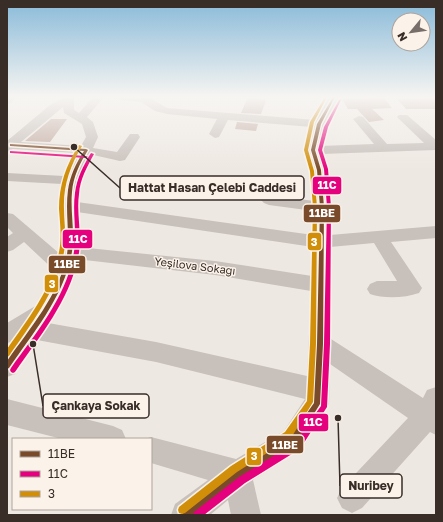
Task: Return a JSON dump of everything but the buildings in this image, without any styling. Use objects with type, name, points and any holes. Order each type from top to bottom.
[{"type":"street","points":[[9,146],[37,121]]},
{"type":"street","points":[[7,366],[46,309],[67,260],[69,180],[92,137],[86,121]]},
{"type":"street","points":[[215,134],[222,121]]},
{"type":"street","points":[[291,121],[319,124]]},
{"type":"street","points":[[186,515],[238,474],[293,440],[317,404],[320,344],[322,207],[319,170],[313,150],[320,121]]},
{"type":"street","points":[[361,121],[384,148]]},
{"type":"street","points":[[408,121],[436,146]]},
{"type":"street","points":[[9,146],[86,150],[120,157],[134,136]]},
{"type":"street","points":[[313,150],[436,146]]},
{"type":"street","points":[[7,177],[69,180]]},
{"type":"street","points":[[269,200],[322,207]]},
{"type":"street","points":[[68,206],[321,242],[436,232]]},
{"type":"street","points":[[7,218],[24,233],[67,260]]},
{"type":"street","points":[[7,246],[24,233]]},
{"type":"street","points":[[377,289],[412,288],[379,237]]},
{"type":"street","name":"Yeşilova Sokağı","points":[[67,260],[215,268],[320,285]]},
{"type":"street","points":[[7,334],[46,309]]},
{"type":"street","points":[[32,330],[156,352],[318,390]]},
{"type":"street","points":[[320,344],[433,412],[352,498]]},
{"type":"street","points":[[7,412],[109,438]]},
{"type":"street","points":[[152,450],[238,474]]},
{"type":"street","points":[[238,474],[246,515]]},
{"type":"transit line","name":"3","points":[[182,510],[234,469],[288,435],[310,402],[313,344],[315,207],[312,171],[306,150],[312,121]]},
{"type":"transit line","name":"11BE","points":[[186,515],[238,474],[293,440],[317,404],[320,344],[322,207],[319,170],[313,150],[320,121]]},
{"type":"transit line","name":"11C","points":[[197,515],[242,480],[297,446],[324,407],[327,344],[329,207],[326,169],[320,150],[329,121]]},
{"type":"transit line","name":"11BE","points":[[11,145],[86,150]]},
{"type":"transit line","name":"3","points":[[7,354],[39,307],[53,282],[58,269],[63,241],[62,198],[64,180],[70,164],[80,146]]},
{"type":"transit line","name":"11BE","points":[[7,366],[44,314],[65,270],[71,240],[69,202],[72,179],[77,165],[86,150]]},
{"type":"transit line","name":"11C","points":[[11,152],[86,157]]},
{"type":"transit line","name":"11C","points":[[13,370],[59,302],[72,272],[78,241],[76,194],[84,169],[92,154]]},
{"type":"place","name":"Hattat Hasan Çelebi Caddesi","points":[[74,147]]},
{"type":"place","name":"Çankaya Sokak","points":[[33,344]]},
{"type":"place","name":"Nuribey","points":[[338,418]]}]
